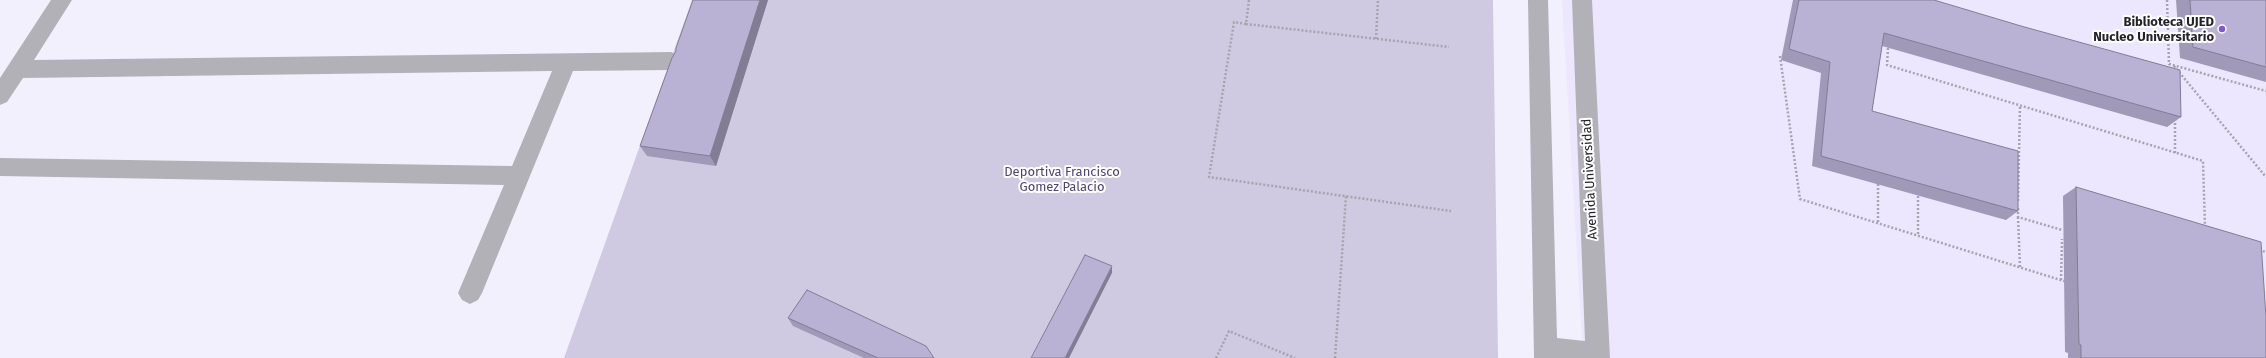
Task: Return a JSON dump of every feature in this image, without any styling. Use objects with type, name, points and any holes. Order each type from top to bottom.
[{"type":"street","points":[[0,96],[62,0]]},
{"type":"street","points":[[1538,0],[1546,353],[1598,356]]},
{"type":"street","name":"Avenida Universidad","points":[[1582,0],[1598,356]]},
{"type":"street","points":[[18,69],[671,61]]},
{"type":"street","points":[[470,293],[517,176],[566,63]]},
{"type":"street","points":[[0,167],[517,176]]},
{"type":"path","points":[[1246,24],[1249,0]]},
{"type":"path","points":[[1376,39],[1378,0]]},
{"type":"path","points":[[2167,0],[2169,64],[2266,92]]},
{"type":"path","points":[[1449,47],[1234,22],[1209,177],[1451,211]]},
{"type":"path","points":[[1888,48],[1886,65],[2203,161],[2206,232]]},
{"type":"path","points":[[1780,56],[1800,199],[2069,282]]},
{"type":"path","points":[[2174,65],[2174,73]]},
{"type":"path","points":[[2174,65],[2266,177]]},
{"type":"path","points":[[2020,105],[2018,208],[2020,267]]},
{"type":"path","points":[[2175,113],[2175,153]]},
{"type":"path","points":[[1878,184],[1878,223]]},
{"type":"path","points":[[1335,358],[1346,196]]},
{"type":"path","points":[[1918,196],[1918,236]]},
{"type":"path","points":[[2012,207],[2018,208]]},
{"type":"path","points":[[2018,217],[2062,230]]},
{"type":"path","points":[[2062,239],[2062,280]]},
{"type":"path","points":[[2251,247],[2266,252]]},
{"type":"path","points":[[1216,358],[1229,331],[1295,358]]},
{"type":"shaded area","points":[[1562,0],[2266,0],[2266,358],[1583,358]]},
{"type":"green space","name":"Deportiva Francisco Gomez Palacio","points":[[692,0],[1493,0],[1498,358],[564,358]]},
{"type":"building","points":[[693,0],[760,0],[710,156],[640,146],[672,58],[676,51]]},
{"type":"building","points":[[1799,0],[1934,0],[2180,70],[2181,117],[1884,33],[1872,111],[2018,151],[2018,211],[1821,156],[1830,62],[1789,49]]},
{"type":"building","name":"Biblioteca UJED Nucleo Universitario","points":[[2190,0],[2266,0],[2266,67],[2193,47]]},
{"type":"building","points":[[2076,187],[2261,242],[2266,317],[2266,358],[2081,358],[2081,345],[2079,344]]},
{"type":"building","points":[[1085,255],[1112,266],[1065,358],[1031,358]]},
{"type":"building","points":[[807,290],[926,346],[934,358],[878,358],[788,318]]},
{"type":"place","name":"Biblioteca UJED Nucleo Universitario","points":[[2222,29]]}]
